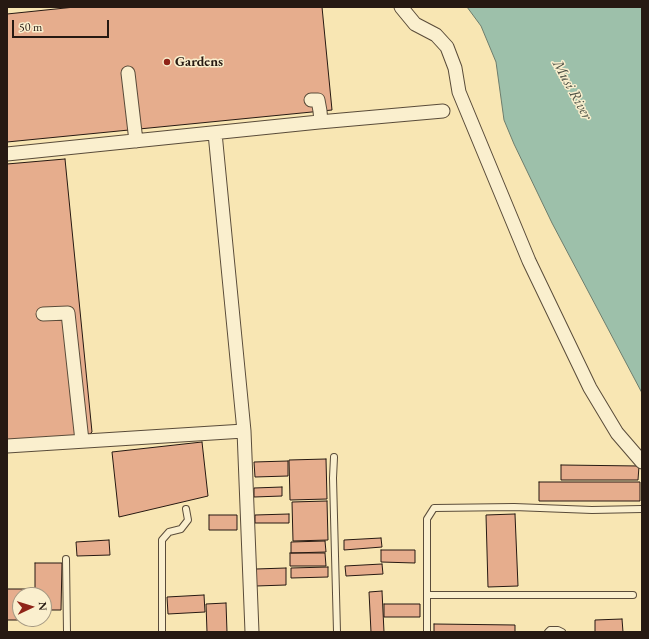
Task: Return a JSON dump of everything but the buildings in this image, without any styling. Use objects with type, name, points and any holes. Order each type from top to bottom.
[{"type":"street","points":[[401,7],[416,24],[436,35],[447,47],[455,68],[459,92],[532,268],[590,388],[617,433],[642,462]]},
{"type":"street","points":[[128,73],[136,141]]},
{"type":"street","points":[[311,100],[318,100],[321,122]]},
{"type":"street","points":[[7,154],[136,141],[190,130],[215,133],[443,111]]},
{"type":"street","points":[[215,133],[244,431],[252,632]]},
{"type":"street","points":[[43,314],[68,312],[82,441]]},
{"type":"street","points":[[7,446],[244,431]]},
{"type":"lane","points":[[334,457],[333,478],[337,632]]},
{"type":"lane","points":[[426,632],[427,519],[434,508],[514,507],[592,510],[642,509]]},
{"type":"lane","points":[[162,632],[162,540],[169,532],[181,529],[188,520],[186,509]]},
{"type":"lane","points":[[66,559],[67,632]]},
{"type":"lane","points":[[427,595],[633,595]]},
{"type":"lane","points":[[548,632],[550,630],[558,630],[562,632]]},
{"type":"water","name":"Musi River","points":[[467,7],[642,7],[642,393],[552,223],[514,144],[504,120],[496,62],[481,26]]},
{"type":"place","name":"Gardens","points":[[167,62]]}]
